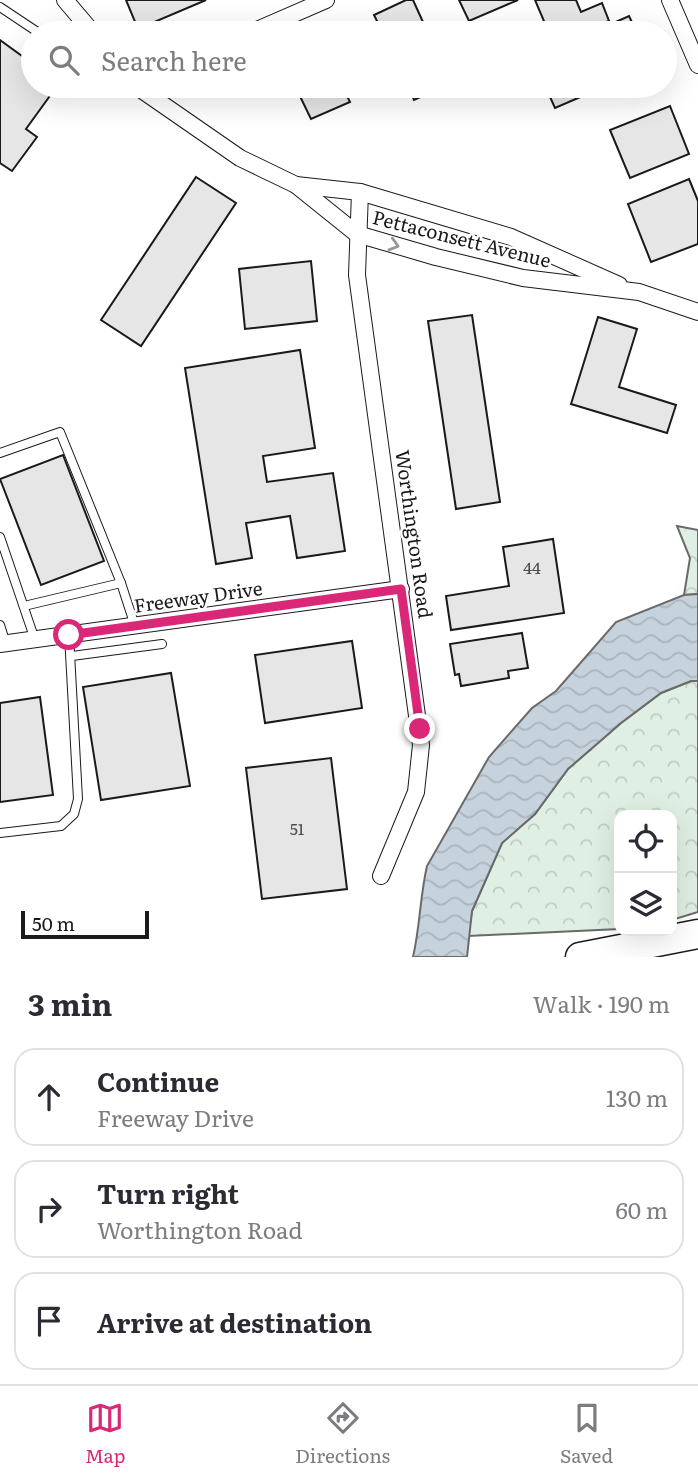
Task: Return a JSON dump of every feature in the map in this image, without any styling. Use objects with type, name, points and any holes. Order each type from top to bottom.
[{"type":"highway","points":[[580,957],[698,934]]},
{"type":"street","points":[[65,0],[83,21]]},
{"type":"street","points":[[278,21],[326,0]]},
{"type":"street","points":[[670,0],[698,65]]},
{"type":"street","name":"Pettaconsett Avenue","points":[[153,98],[240,158],[296,185],[357,234],[523,278],[634,292]]},
{"type":"street","name":"Pettaconsett Avenue","points":[[296,185],[360,192],[511,237],[634,292],[698,312]]},
{"type":"street","name":"Worthington Road","points":[[360,192],[357,275],[420,729],[421,761],[416,792],[381,876]]},
{"type":"street","name":"Freeway Drive","points":[[3,644],[401,589]]},
{"type":"lane","points":[[0,7],[21,21]]},
{"type":"lane","points":[[0,453],[60,432],[121,583],[135,626]]},
{"type":"lane","points":[[0,537],[35,640]]},
{"type":"lane","points":[[24,606],[121,583]]},
{"type":"lane","points":[[0,625],[3,644]]},
{"type":"lane","points":[[0,834],[61,826],[74,814],[78,800],[69,635]]},
{"type":"lane","points":[[72,656],[162,644]]},
{"type":"green space","points":[[677,526],[698,530],[698,594],[684,595],[690,558]]},
{"type":"green space","points":[[691,681],[698,681],[698,912],[677,918],[677,810],[614,810],[614,929],[468,936],[472,911],[502,843],[535,814],[568,769],[661,693]]},
{"type":"water","points":[[698,594],[698,681],[691,681],[661,693],[621,723],[568,769],[535,814],[502,843],[472,911],[467,957],[413,957],[427,866],[489,757],[532,708],[556,691],[616,622],[684,595]]},
{"type":"building","points":[[126,0],[206,0],[157,21],[135,21]]},
{"type":"building","points":[[406,0],[413,0],[423,21],[377,21],[374,15]]},
{"type":"building","points":[[459,0],[518,0],[469,21]]},
{"type":"building","points":[[535,0],[576,0],[581,12],[602,3],[609,21],[544,21]]},
{"type":"building","points":[[629,16],[631,21],[618,21]]},
{"type":"building","points":[[0,40],[21,55],[21,98],[48,98],[26,129],[37,137],[12,171],[0,163]]},
{"type":"building","points":[[301,98],[348,98],[350,102],[311,119]]},
{"type":"building","points":[[550,98],[578,98],[555,108]]},
{"type":"building","points":[[670,106],[689,154],[630,178],[610,130]]},
{"type":"building","points":[[196,177],[236,203],[141,346],[101,320]]},
{"type":"building","points":[[689,179],[698,201],[698,244],[651,262],[628,204]]},
{"type":"building","points":[[311,261],[317,321],[245,329],[239,269]]},
{"type":"building","points":[[472,315],[500,502],[456,509],[428,321]]},
{"type":"building","points":[[598,317],[637,329],[619,387],[676,405],[667,433],[571,404]]},
{"type":"building","points":[[300,350],[315,448],[263,456],[267,482],[333,473],[345,551],[297,558],[290,516],[246,523],[252,558],[216,564],[185,368]]},
{"type":"building","points":[[63,455],[104,561],[41,585],[0,479]]},
{"type":"building","points":[[553,539],[564,613],[451,630],[446,596],[509,586],[503,547]]},
{"type":"building","points":[[522,633],[528,668],[508,671],[509,678],[461,686],[459,674],[455,675],[450,644]]},
{"type":"building","points":[[352,641],[362,708],[265,723],[255,655]]},
{"type":"building","points":[[171,673],[190,786],[101,800],[83,687]]},
{"type":"building","points":[[40,697],[53,795],[0,802],[0,703]]},
{"type":"building","points":[[331,758],[347,889],[262,899],[246,768]]},
{"type":"route","points":[[69,635],[401,589],[420,729]]}]
